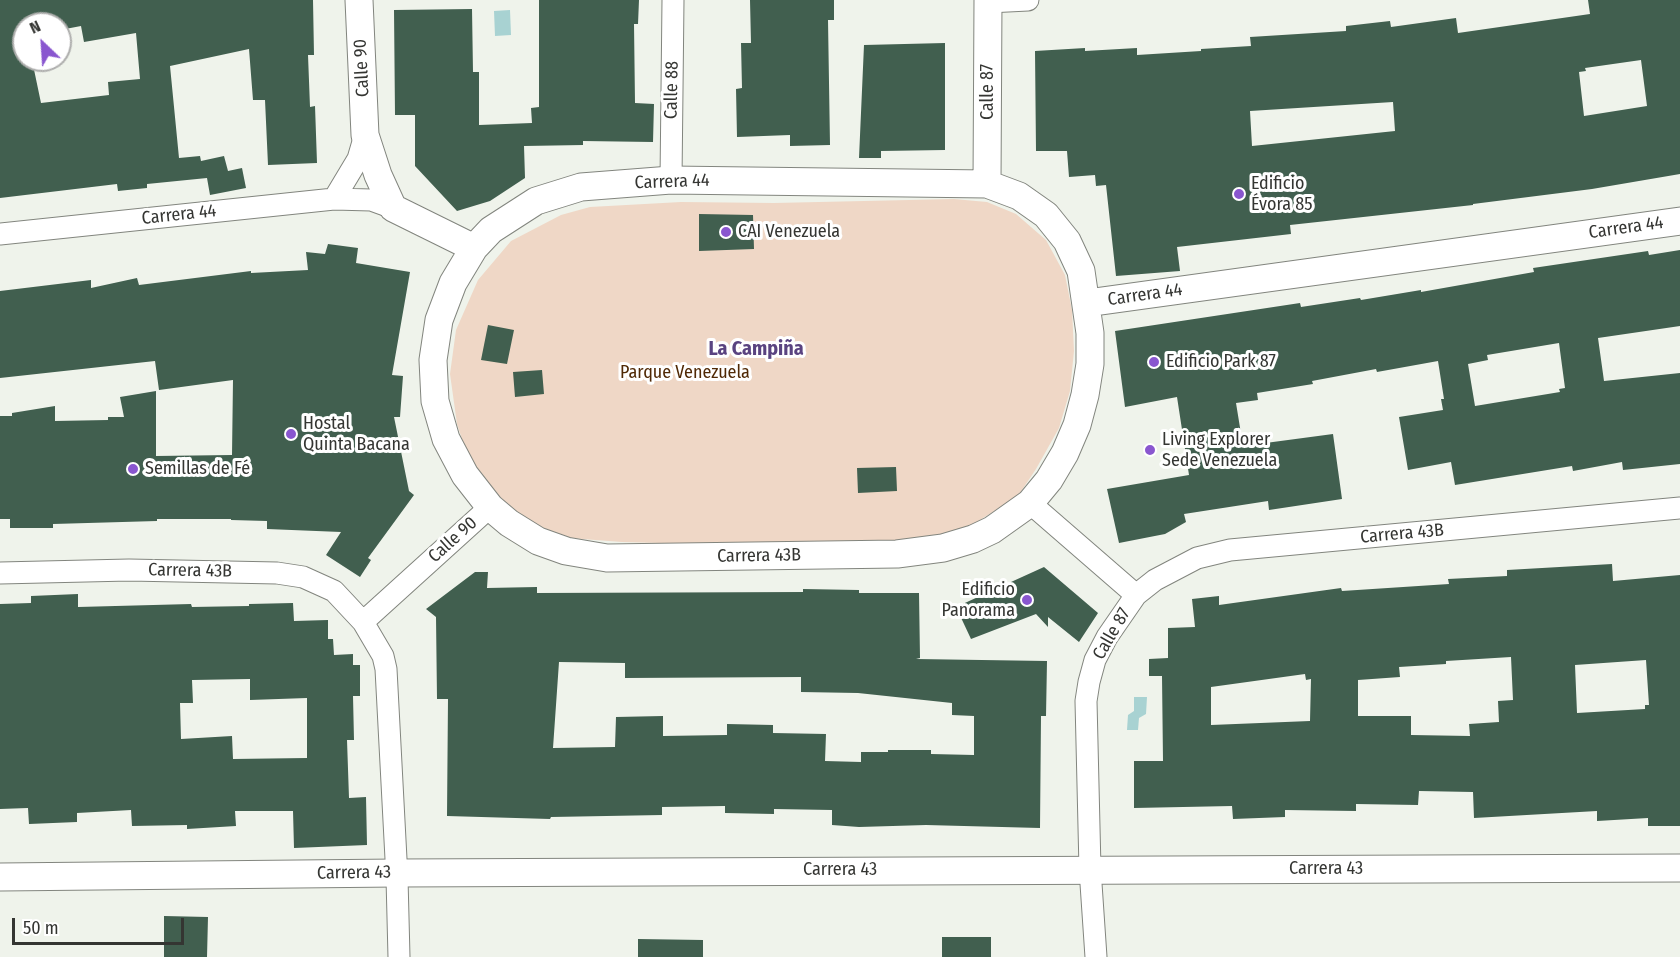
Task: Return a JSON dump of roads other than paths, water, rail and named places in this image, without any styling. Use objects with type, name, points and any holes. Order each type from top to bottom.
[{"type":"street","name":"Calle 90","points":[[358,0],[365,135],[378,175],[393,208]]},
{"type":"street","name":"Calle 88","points":[[670,180],[673,0]]},
{"type":"street","points":[[988,1],[1028,0]]},
{"type":"street","name":"Calle 87","points":[[987,184],[988,1]]},
{"type":"street","name":"Calle 90","points":[[334,199],[358,159],[365,135]]},
{"type":"street","name":"Carrera 44","points":[[474,248],[491,230],[536,201],[581,187],[670,180],[987,184],[1019,196],[1046,216],[1067,241],[1072,251],[1081,271],[1087,303],[1680,221]]},
{"type":"street","name":"Carrera 44","points":[[0,234],[334,199],[371,200],[393,208]]},
{"type":"street","points":[[393,208],[474,248]]},
{"type":"street","name":"Calle 90","points":[[363,622],[490,507],[465,475],[446,440],[435,401],[433,360],[439,320],[453,283],[474,248]]},
{"type":"street","points":[[1030,503],[1049,480],[1065,453],[1080,415],[1090,364],[1087,303]]},
{"type":"street","name":"Calle 87","points":[[1030,503],[1136,596],[1107,637],[1095,660],[1086,701],[1090,869],[1096,957]]},
{"type":"street","name":"Carrera 43B","points":[[490,507],[509,523],[538,541],[566,552],[607,558],[897,554],[943,548],[973,539],[992,530],[1030,503]]},
{"type":"street","name":"Carrera 43B","points":[[1136,596],[1155,580],[1189,562],[1230,550],[1680,508]]},
{"type":"street","name":"Carrera 43B","points":[[0,573],[129,570],[277,573],[303,577],[334,591],[363,622]]},
{"type":"street","points":[[363,622],[383,656],[386,669],[399,957]]},
{"type":"street","name":"Carrera 43","points":[[0,877],[1090,869],[1680,868]]},
{"type":"water","points":[[510,10],[511,35],[495,36],[494,11]]},
{"type":"water","points":[[1134,697],[1147,697],[1146,714],[1139,718],[1138,730],[1127,730],[1128,715],[1134,711]]},
{"type":"place","name":"Edificio Évora 85","points":[[1239,194]]},
{"type":"place","name":"CAI Venezuela","points":[[726,232]]},
{"type":"place","name":"Edificio Park 87","points":[[1154,362]]},
{"type":"place","name":"Hostal Quinta Bacana","points":[[291,434]]},
{"type":"place","name":"Living Explorer Sede Venezuela","points":[[1150,450]]},
{"type":"place","name":"Semillas de Fé","points":[[133,469]]},
{"type":"place","name":"Edificio Panorama","points":[[1027,600]]},
{"type":"district","name":"La Campiña","points":[[756,349]]},
{"type":"park label","name":"Parque Venezuela","points":[[685,373]]}]
